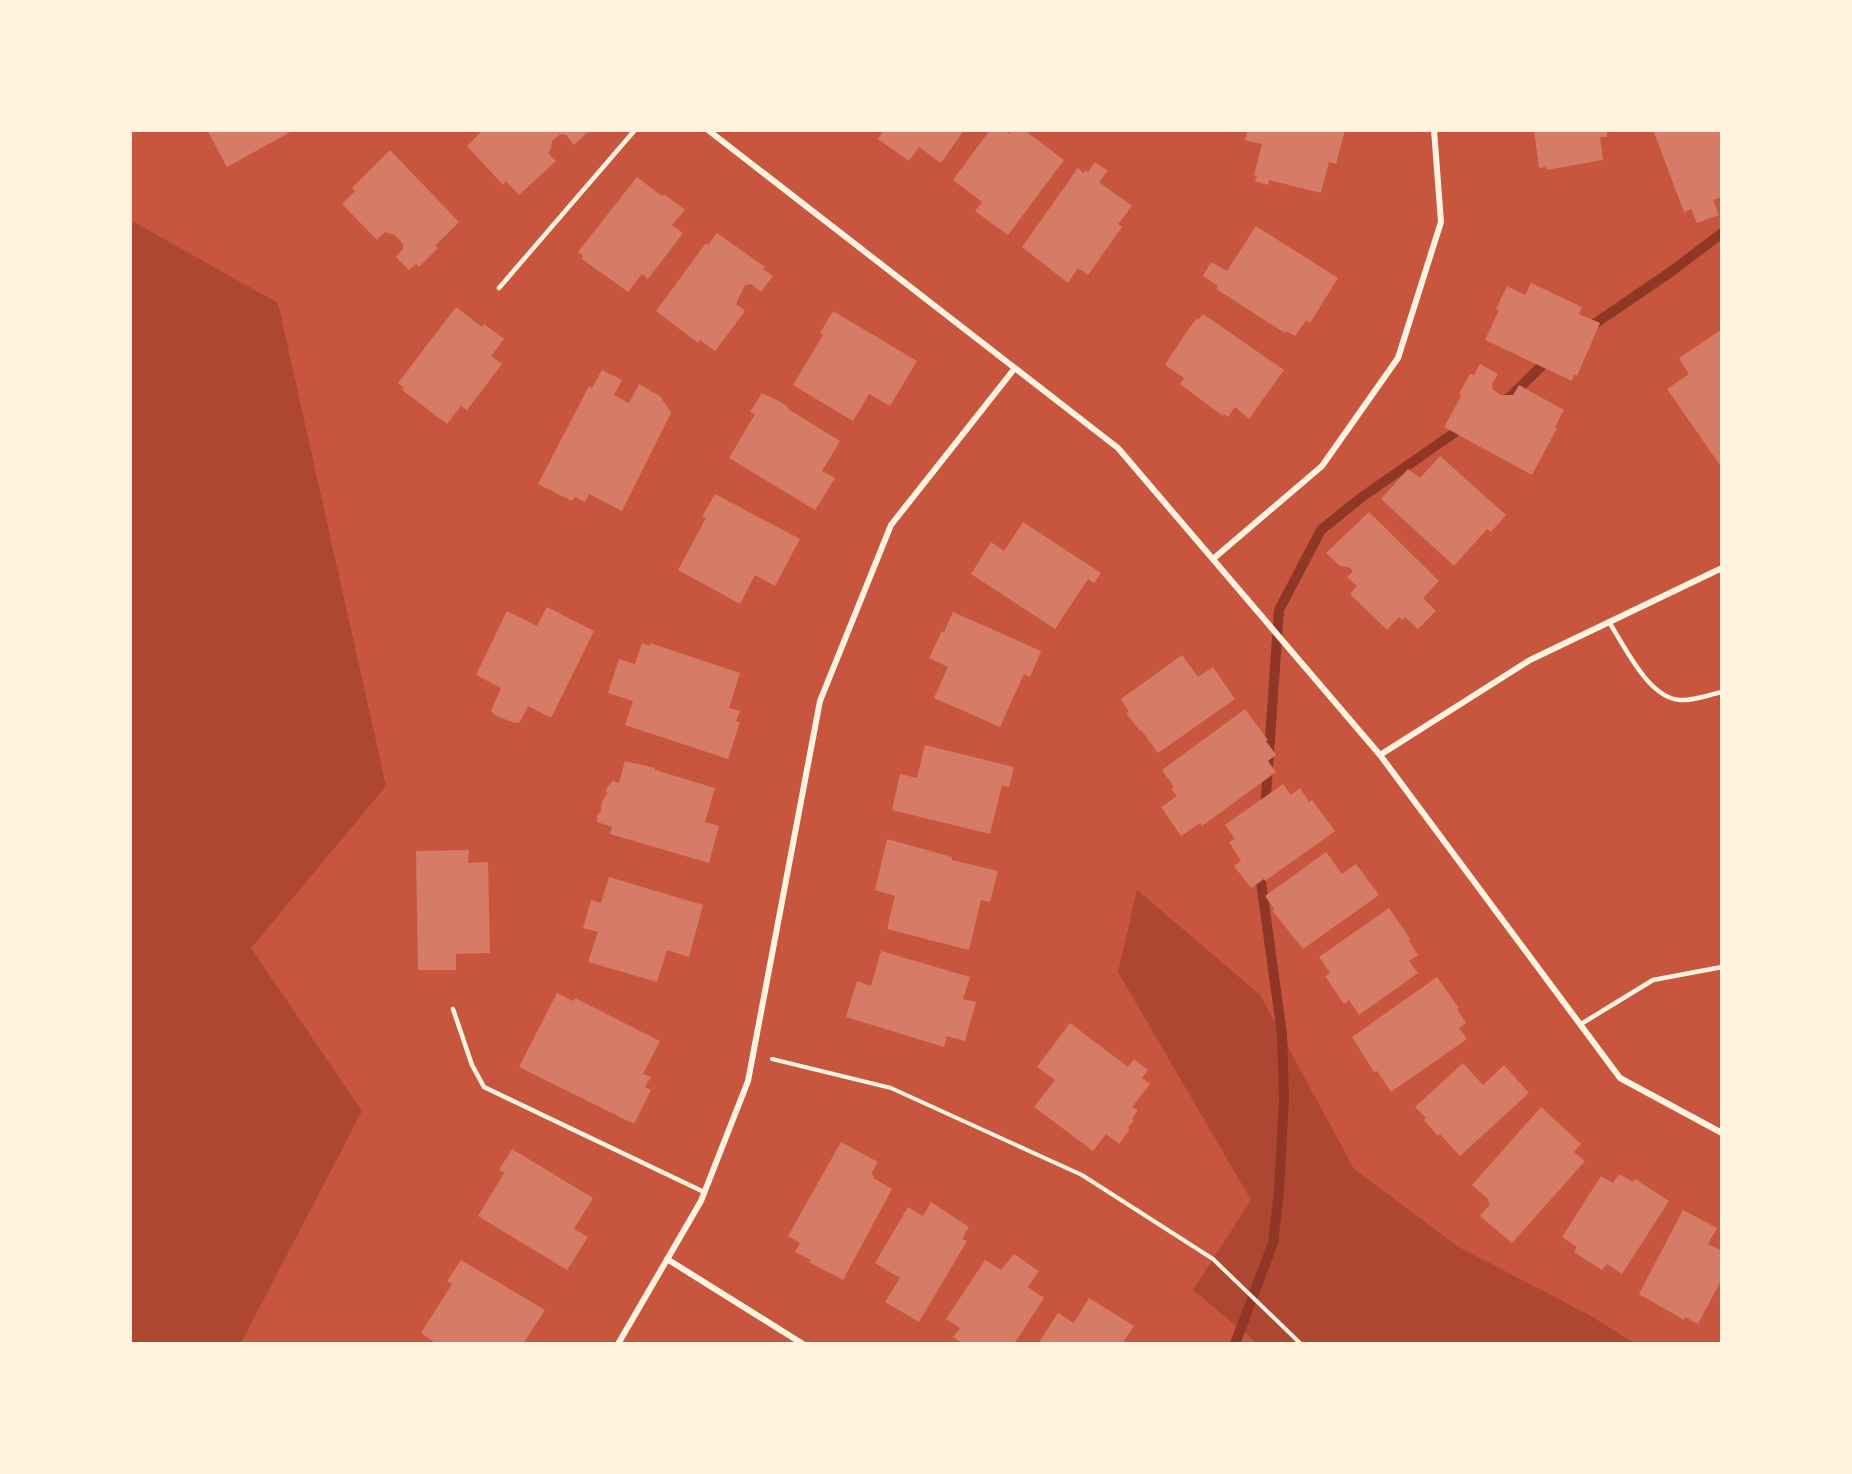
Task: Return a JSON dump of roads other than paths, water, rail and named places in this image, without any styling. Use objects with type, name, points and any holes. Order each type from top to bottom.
[{"type":"street","points":[[708,130],[1118,448],[1380,755],[1620,1078],[1722,1132]]},
{"type":"street","points":[[1213,559],[1322,466],[1398,358],[1440,222],[1434,130]]},
{"type":"street","points":[[618,1344],[701,1201],[748,1081],[820,701],[891,525],[1015,368]]},
{"type":"street","points":[[1380,755],[1530,660],[1722,567]]},
{"type":"street","points":[[667,1259],[803,1344]]},
{"type":"lane","points":[[499,288],[635,130]]},
{"type":"lane","points":[[1609,622],[1648,682],[1662,694],[1678,701],[1697,699],[1722,692]]},
{"type":"lane","points":[[1581,1024],[1653,980],[1722,968]]},
{"type":"lane","points":[[453,1009],[472,1065],[484,1087],[704,1192]]},
{"type":"waterway","points":[[1587,329],[1672,271],[1722,233]]},
{"type":"waterway","points":[[1500,403],[1510,397],[1551,357]]},
{"type":"waterway","points":[[1265,810],[1279,610],[1321,530],[1362,497],[1467,424]]},
{"type":"waterway","points":[[1235,1344],[1273,1243],[1279,1191],[1284,1098],[1282,1034],[1261,882],[1262,867]]}]
